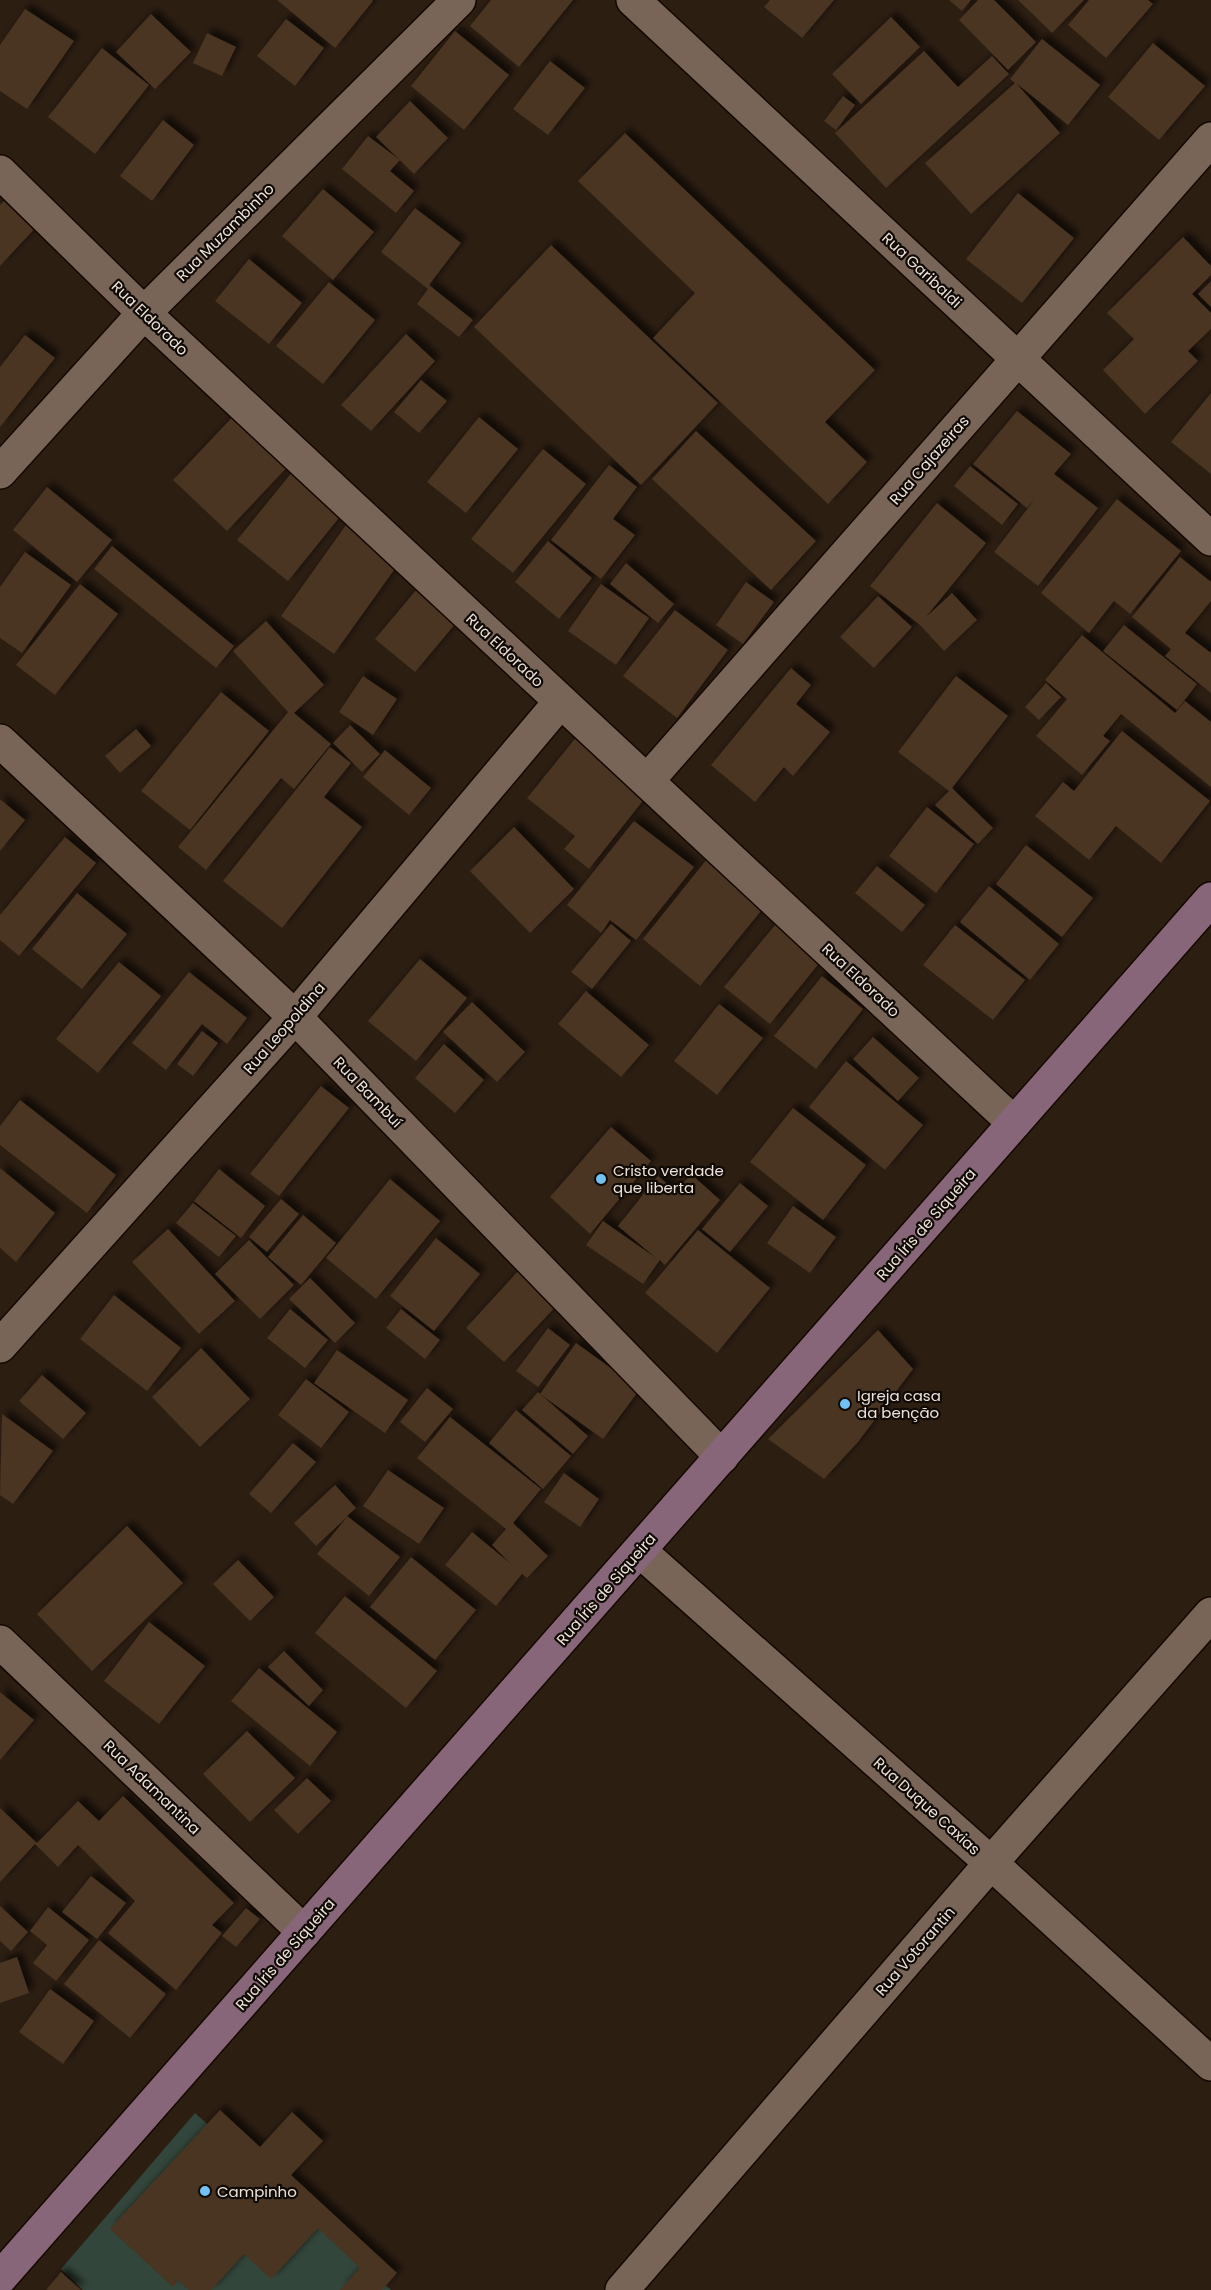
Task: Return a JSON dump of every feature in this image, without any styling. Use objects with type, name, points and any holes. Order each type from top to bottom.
[{"type":"street","name":"Rua Muzambinho","points":[[0,472],[144,313],[459,0]]},
{"type":"street","name":"Rua Garibaldi","points":[[633,0],[1211,539]]},
{"type":"street","name":"Rua Cajazeiras","points":[[648,781],[1211,140]]},
{"type":"street","name":"Rua Eldorado","points":[[0,172],[144,313],[1014,1123]]},
{"type":"street","name":"Rua Leopoldina","points":[[0,1346],[295,1017],[560,702]]},
{"type":"street","name":"Rua Bambuí","points":[[0,741],[295,1017],[722,1457]]},
{"type":"street","name":"Rua Íris de Siqueira","points":[[0,2278],[1014,1123],[1208,910]]},
{"type":"street","name":"Rua Duque Caxias","points":[[640,1551],[991,1863],[1211,2064]]},
{"type":"street","name":"Rua Votorantin","points":[[622,2290],[991,1863],[1211,1614]]},
{"type":"street","name":"Rua Adamantina","points":[[0,1642],[304,1932]]},
{"type":"green space","name":"Campinho","points":[[195,2113],[391,2290],[83,2290],[61,2269]]},
{"type":"building","points":[[277,0],[372,0],[373,1],[335,48]]},
{"type":"building","points":[[491,0],[573,0],[519,67],[470,26]]},
{"type":"building","points":[[770,0],[834,0],[802,38],[764,7]]},
{"type":"building","points":[[949,0],[971,0],[962,11]]},
{"type":"building","points":[[978,0],[994,0],[1036,42],[1008,70],[959,20]]},
{"type":"building","points":[[1018,0],[1084,0],[1052,33]]},
{"type":"building","points":[[1089,0],[1148,0],[1153,4],[1106,58],[1068,25]]},
{"type":"building","points":[[25,9],[74,41],[27,109],[0,91],[0,45]]},
{"type":"building","points":[[151,14],[191,52],[155,89],[116,52]]},
{"type":"building","points":[[891,17],[920,47],[861,104],[832,74]]},
{"type":"building","points":[[286,19],[324,48],[295,86],[257,56]]},
{"type":"building","points":[[455,31],[509,75],[464,130],[411,86]]},
{"type":"building","points":[[207,33],[236,47],[222,76],[193,63]]},
{"type":"building","points":[[1042,39],[1100,85],[1068,125],[1016,83],[1060,133],[971,214],[925,163],[1015,83],[1010,79]]},
{"type":"building","points":[[1153,43],[1205,86],[1159,140],[1108,97]]},
{"type":"building","points":[[102,48],[149,85],[95,154],[48,117]]},
{"type":"building","points":[[924,51],[958,87],[992,56],[1009,74],[886,188],[835,133]]},
{"type":"building","points":[[550,61],[585,88],[548,135],[513,109]]},
{"type":"building","points":[[843,96],[855,105],[836,130],[824,121]]},
{"type":"building","points":[[410,101],[448,138],[414,174],[376,137]]},
{"type":"building","points":[[163,120],[194,145],[152,201],[120,176]]},
{"type":"building","points":[[625,133],[875,370],[825,422],[867,462],[828,504],[653,338],[695,293],[578,181]]},
{"type":"building","points":[[368,136],[400,160],[390,171],[414,191],[396,213],[342,169]]},
{"type":"building","points":[[323,189],[374,232],[333,280],[282,236]]},
{"type":"building","points":[[1018,193],[1074,238],[1022,303],[966,259]]},
{"type":"building","points":[[9,196],[38,225],[0,266],[0,205]]},
{"type":"building","points":[[415,208],[461,243],[429,285],[473,320],[459,337],[417,304],[428,289],[381,252]]},
{"type":"building","points":[[1183,237],[1211,266],[1211,275],[1192,294],[1211,313],[1211,329],[1188,351],[1198,361],[1145,414],[1103,370],[1134,339],[1107,313]]},
{"type":"building","points":[[551,245],[718,403],[641,485],[474,327]]},
{"type":"building","points":[[249,259],[302,303],[269,344],[215,301]]},
{"type":"building","points":[[1211,281],[1211,307],[1198,294]]},
{"type":"building","points":[[329,282],[375,320],[323,384],[276,346]]},
{"type":"building","points":[[406,334],[435,361],[371,431],[341,405]]},
{"type":"building","points":[[25,335],[55,358],[0,427],[0,367]]},
{"type":"building","points":[[421,380],[447,401],[419,433],[394,412]]},
{"type":"building","points":[[1211,393],[1211,474],[1171,442]]},
{"type":"building","points":[[239,410],[293,461],[227,531],[173,480]]},
{"type":"building","points":[[1017,411],[1071,454],[1054,474],[1098,508],[1038,586],[994,552],[1035,499],[1027,508],[973,464]]},
{"type":"building","points":[[479,417],[518,449],[466,513],[427,482]]},
{"type":"building","points":[[696,431],[816,541],[771,590],[652,479]]},
{"type":"building","points":[[543,449],[586,484],[513,573],[471,539]]},
{"type":"building","points":[[609,465],[637,487],[613,519],[635,535],[601,579],[551,540]]},
{"type":"building","points":[[297,466],[347,508],[288,581],[237,540]]},
{"type":"building","points":[[970,466],[1018,504],[1002,525],[954,486]]},
{"type":"building","points":[[47,487],[112,540],[77,582],[13,530]]},
{"type":"building","points":[[1117,499],[1181,551],[1130,614],[1114,601],[1089,633],[1041,593]]},
{"type":"building","points":[[937,503],[986,543],[926,617],[952,593],[977,620],[944,651],[920,625],[870,586]]},
{"type":"building","points":[[346,525],[399,563],[334,654],[281,616]]},
{"type":"building","points":[[548,541],[592,578],[559,619],[515,582]]},
{"type":"building","points":[[112,546],[234,646],[216,668],[94,569]]},
{"type":"building","points":[[25,552],[71,585],[22,653],[0,638],[0,587]]},
{"type":"building","points":[[1180,557],[1211,582],[1211,601],[1185,633],[1211,653],[1211,693],[1165,656],[1171,649],[1132,617]]},
{"type":"building","points":[[626,563],[674,604],[658,623],[610,584]]},
{"type":"building","points":[[746,582],[774,602],[743,644],[716,625]]},
{"type":"building","points":[[422,583],[462,616],[415,672],[375,639]]},
{"type":"building","points":[[80,584],[118,614],[55,695],[16,665]]},
{"type":"building","points":[[601,584],[649,618],[616,665],[568,631]]},
{"type":"building","points":[[878,596],[912,627],[874,668],[840,637]]},
{"type":"building","points":[[675,610],[728,650],[677,718],[623,676]]},
{"type":"building","points":[[266,621],[324,685],[294,713],[331,744],[294,789],[281,778],[206,870],[178,847],[288,712],[233,651]]},
{"type":"building","points":[[1124,625],[1197,684],[1177,710],[1103,651]]},
{"type":"building","points":[[1082,635],[1175,713],[1185,701],[1211,722],[1211,787],[1121,714],[1103,736],[1110,741],[1082,775],[1036,736],[1067,699],[1045,680]]},
{"type":"building","points":[[791,668],[811,685],[796,704],[830,732],[793,776],[784,767],[755,802],[711,765]]},
{"type":"building","points":[[363,676],[397,699],[373,735],[339,712]]},
{"type":"building","points":[[956,676],[1008,716],[952,788],[993,828],[978,844],[935,805],[949,791],[898,752]]},
{"type":"building","points":[[1046,683],[1061,697],[1039,720],[1025,707]]},
{"type":"building","points":[[221,692],[269,731],[190,830],[141,791]]},
{"type":"building","points":[[350,725],[380,754],[362,772],[333,743]]},
{"type":"building","points":[[136,729],[151,746],[120,773],[105,756]]},
{"type":"building","points":[[1122,731],[1210,801],[1161,863],[1116,826],[1089,860],[1035,816],[1063,782],[1074,791]]},
{"type":"building","points":[[578,735],[649,793],[589,869],[564,849],[575,836],[527,798]]},
{"type":"building","points":[[330,747],[351,763],[324,797],[362,827],[282,928],[223,881]]},
{"type":"building","points":[[385,750],[431,788],[409,815],[363,777]]},
{"type":"building","points":[[0,799],[25,820],[0,851]]},
{"type":"building","points":[[927,807],[974,844],[936,893],[889,856]]},
{"type":"building","points":[[634,821],[694,867],[636,940],[610,920],[601,933],[567,905]]},
{"type":"building","points":[[514,827],[574,889],[530,933],[470,871]]},
{"type":"building","points":[[65,837],[96,863],[19,956],[0,940],[0,915]]},
{"type":"building","points":[[1026,845],[1093,898],[1062,937],[996,884]]},
{"type":"building","points":[[711,854],[769,901],[700,986],[643,939]]},
{"type":"building","points":[[877,866],[925,905],[902,932],[855,893]]},
{"type":"building","points":[[989,886],[1059,944],[1030,980],[960,922]]},
{"type":"building","points":[[77,893],[127,934],[82,989],[32,949]]},
{"type":"building","points":[[780,919],[825,956],[770,1024],[724,987]]},
{"type":"building","points":[[611,924],[631,941],[592,989],[571,972]]},
{"type":"building","points":[[955,925],[1025,980],[993,1020],[923,965]]},
{"type":"building","points":[[420,959],[467,998],[416,1061],[368,1021]]},
{"type":"building","points":[[119,962],[161,996],[98,1073],[56,1039]]},
{"type":"building","points":[[189,972],[247,1018],[227,1044],[202,1024],[166,1070],[132,1043]]},
{"type":"building","points":[[822,976],[863,1009],[816,1069],[774,1036]]},
{"type":"building","points":[[586,991],[649,1045],[621,1077],[558,1024]]},
{"type":"building","points":[[472,1002],[525,1052],[497,1082],[443,1032]]},
{"type":"building","points":[[719,1004],[763,1038],[717,1095],[674,1061]]},
{"type":"building","points":[[202,1031],[218,1043],[193,1076],[177,1064]]},
{"type":"building","points":[[873,1037],[919,1078],[898,1101],[853,1059]]},
{"type":"building","points":[[444,1044],[484,1080],[455,1113],[415,1078]]},
{"type":"building","points":[[846,1061],[923,1125],[885,1170],[809,1107]]},
{"type":"building","points":[[321,1086],[349,1108],[279,1196],[250,1174]]},
{"type":"building","points":[[20,1100],[116,1175],[87,1213],[0,1145],[0,1126]]},
{"type":"building","points":[[793,1108],[866,1165],[823,1220],[750,1162]]},
{"type":"building","name":"Cristo verdade que liberta","points":[[611,1127],[651,1161],[590,1234],[550,1197]]},
{"type":"building","points":[[0,1168],[55,1213],[16,1262],[0,1248]]},
{"type":"building","points":[[219,1169],[265,1206],[241,1238],[194,1201]]},
{"type":"building","points":[[691,1174],[720,1200],[665,1265],[660,1260],[643,1284],[586,1245],[603,1221],[656,1258],[618,1226],[658,1176],[684,1198],[677,1191]]},
{"type":"building","points":[[390,1179],[440,1221],[376,1299],[326,1258]]},
{"type":"building","points":[[740,1183],[768,1206],[730,1252],[702,1229]]},
{"type":"building","points":[[281,1199],[299,1214],[267,1252],[249,1237]]},
{"type":"building","points":[[193,1203],[236,1236],[219,1257],[176,1223]]},
{"type":"building","points":[[793,1206],[836,1237],[810,1273],[767,1243]]},
{"type":"building","points":[[303,1215],[336,1243],[301,1285],[268,1257]]},
{"type":"building","points":[[168,1229],[235,1301],[199,1334],[132,1262]]},
{"type":"building","points":[[698,1230],[770,1288],[717,1353],[645,1293]]},
{"type":"building","points":[[436,1238],[480,1274],[434,1331],[390,1296]]},
{"type":"building","points":[[249,1240],[294,1285],[260,1319],[215,1274]]},
{"type":"building","points":[[519,1270],[557,1305],[504,1362],[466,1328]]},
{"type":"building","points":[[310,1278],[355,1323],[335,1343],[289,1299]]},
{"type":"building","points":[[114,1295],[181,1348],[147,1391],[80,1339]]},
{"type":"building","points":[[290,1309],[328,1340],[305,1368],[267,1338]]},
{"type":"building","points":[[401,1309],[440,1340],[425,1359],[386,1328]]},
{"type":"building","points":[[548,1328],[570,1345],[538,1387],[516,1371]]},
{"type":"building","name":"Igreja casa da benção","points":[[878,1330],[913,1369],[858,1442],[824,1479],[768,1439]]},
{"type":"building","points":[[576,1343],[640,1389],[603,1439],[540,1394]]},
{"type":"building","points":[[201,1348],[250,1399],[200,1447],[152,1397]]},
{"type":"building","points":[[337,1350],[408,1400],[385,1433],[314,1383]]},
{"type":"building","points":[[42,1375],[86,1413],[63,1439],[19,1401]]},
{"type":"building","points":[[306,1379],[349,1412],[321,1448],[278,1415]]},
{"type":"building","points":[[427,1388],[453,1409],[425,1442],[400,1422]]},
{"type":"building","points":[[538,1392],[588,1436],[573,1454],[522,1410]]},
{"type":"building","points":[[516,1410],[571,1456],[543,1489],[489,1443]]},
{"type":"building","points":[[2,1414],[53,1451],[13,1504],[0,1495]]},
{"type":"building","points":[[450,1417],[541,1489],[513,1523],[548,1556],[527,1578],[522,1574],[496,1606],[445,1565],[472,1532],[511,1564],[492,1545],[506,1529],[417,1458]]},
{"type":"building","points":[[293,1443],[316,1462],[271,1513],[249,1494]]},
{"type":"building","points":[[388,1470],[444,1508],[419,1544],[363,1506]]},
{"type":"building","points":[[564,1473],[599,1499],[580,1527],[544,1502]]},
{"type":"building","points":[[335,1485],[356,1508],[347,1516],[400,1557],[369,1596],[317,1554],[347,1517],[316,1546],[294,1523]]},
{"type":"building","points":[[127,1526],[183,1583],[92,1671],[37,1614]]},
{"type":"building","points":[[411,1557],[476,1610],[435,1660],[370,1607]]},
{"type":"building","points":[[238,1560],[274,1597],[250,1621],[213,1584]]},
{"type":"building","points":[[345,1596],[437,1671],[406,1708],[315,1633]]},
{"type":"building","points":[[149,1622],[205,1666],[159,1724],[104,1681]]},
{"type":"building","points":[[284,1651],[323,1690],[309,1706],[268,1667]]},
{"type":"building","points":[[259,1668],[337,1732],[310,1766],[231,1701]]},
{"type":"building","points":[[0,1692],[34,1720],[0,1760]]},
{"type":"building","points":[[247,1731],[295,1778],[250,1822],[203,1774]]},
{"type":"building","points":[[307,1778],[331,1801],[298,1834],[274,1810]]},
{"type":"building","points":[[123,1796],[234,1903],[212,1925],[222,1933],[176,1990],[108,1933],[135,1901],[78,1845],[58,1867],[35,1844],[0,1882],[0,1808],[37,1843],[78,1801],[99,1821]]},
{"type":"building","points":[[91,1876],[126,1903],[97,1939],[62,1912]]},
{"type":"building","points":[[0,1906],[28,1932],[11,1951],[0,1941]]},
{"type":"building","points":[[48,1907],[89,1940],[56,1981],[33,1963],[47,1945],[30,1931]]},
{"type":"building","points":[[246,1908],[260,1919],[236,1947],[222,1936]]},
{"type":"building","points":[[99,1940],[166,1994],[130,2038],[64,1984]]},
{"type":"building","points":[[17,1957],[29,1993],[0,2003],[0,1963]]},
{"type":"building","points":[[50,1989],[94,2021],[63,2064],[19,2032]]},
{"type":"building","name":"Campinho","points":[[220,2110],[260,2147],[292,2112],[323,2141],[291,2175],[397,2273],[382,2290],[340,2290],[360,2268],[318,2228],[271,2279],[244,2254],[211,2290],[189,2290],[178,2280],[173,2287],[110,2229]]},
{"type":"building","points":[[61,2272],[81,2290],[46,2290]]},
{"type":"place","name":"Cristo verdade que liberta","points":[[601,1179]]},
{"type":"place","name":"Igreja casa da benção","points":[[845,1404]]},
{"type":"place","name":"Campinho","points":[[205,2191]]}]
